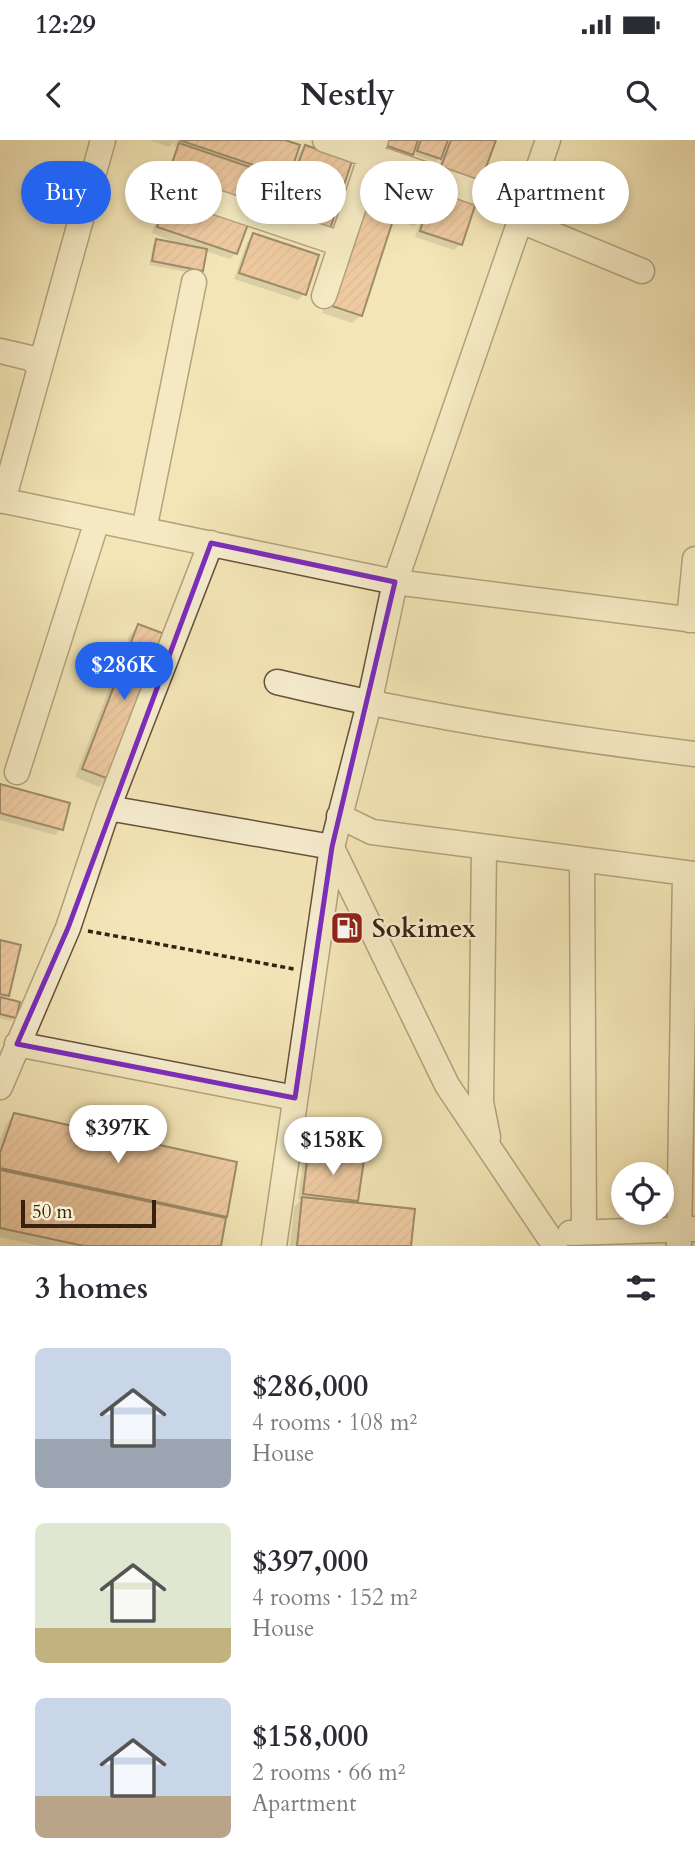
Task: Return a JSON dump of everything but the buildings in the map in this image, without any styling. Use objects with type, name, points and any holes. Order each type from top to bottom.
[{"type":"street","points":[[103,140],[2,500],[396,582],[692,620],[695,559]]},
{"type":"street","points":[[325,140],[373,148],[472,192]]},
{"type":"street","points":[[541,161],[548,140]]},
{"type":"street","points":[[324,296],[373,148]]},
{"type":"street","points":[[222,204],[341,244]]},
{"type":"street","points":[[274,1246],[332,847],[339,816],[369,704],[396,582],[520,224]]},
{"type":"street","points":[[542,224],[642,271]]},
{"type":"street","points":[[144,530],[194,282]]},
{"type":"street","points":[[0,351],[30,358],[40,366]]},
{"type":"street","points":[[17,772],[97,521]]},
{"type":"street","points":[[0,1087],[68,928],[108,808],[211,543]]},
{"type":"street","points":[[276,682],[369,704],[529,733],[695,754]]},
{"type":"street","points":[[108,808],[332,847]]},
{"type":"street","points":[[332,847],[447,1085],[552,1240],[584,1232],[685,1235],[690,874],[372,832],[339,816]]},
{"type":"street","points":[[484,848],[481,1102],[490,1147]]},
{"type":"street","points":[[582,860],[584,1232]]},
{"type":"street","points":[[17,1044],[295,1098]]},
{"type":"path","points":[[68,928],[313,973]]},
{"type":"highlighted area","points":[[211,543],[395,582],[332,847],[295,1098],[17,1044],[68,928]]},
{"type":"place","name":"Sokimex","points":[[347,928]]}]
